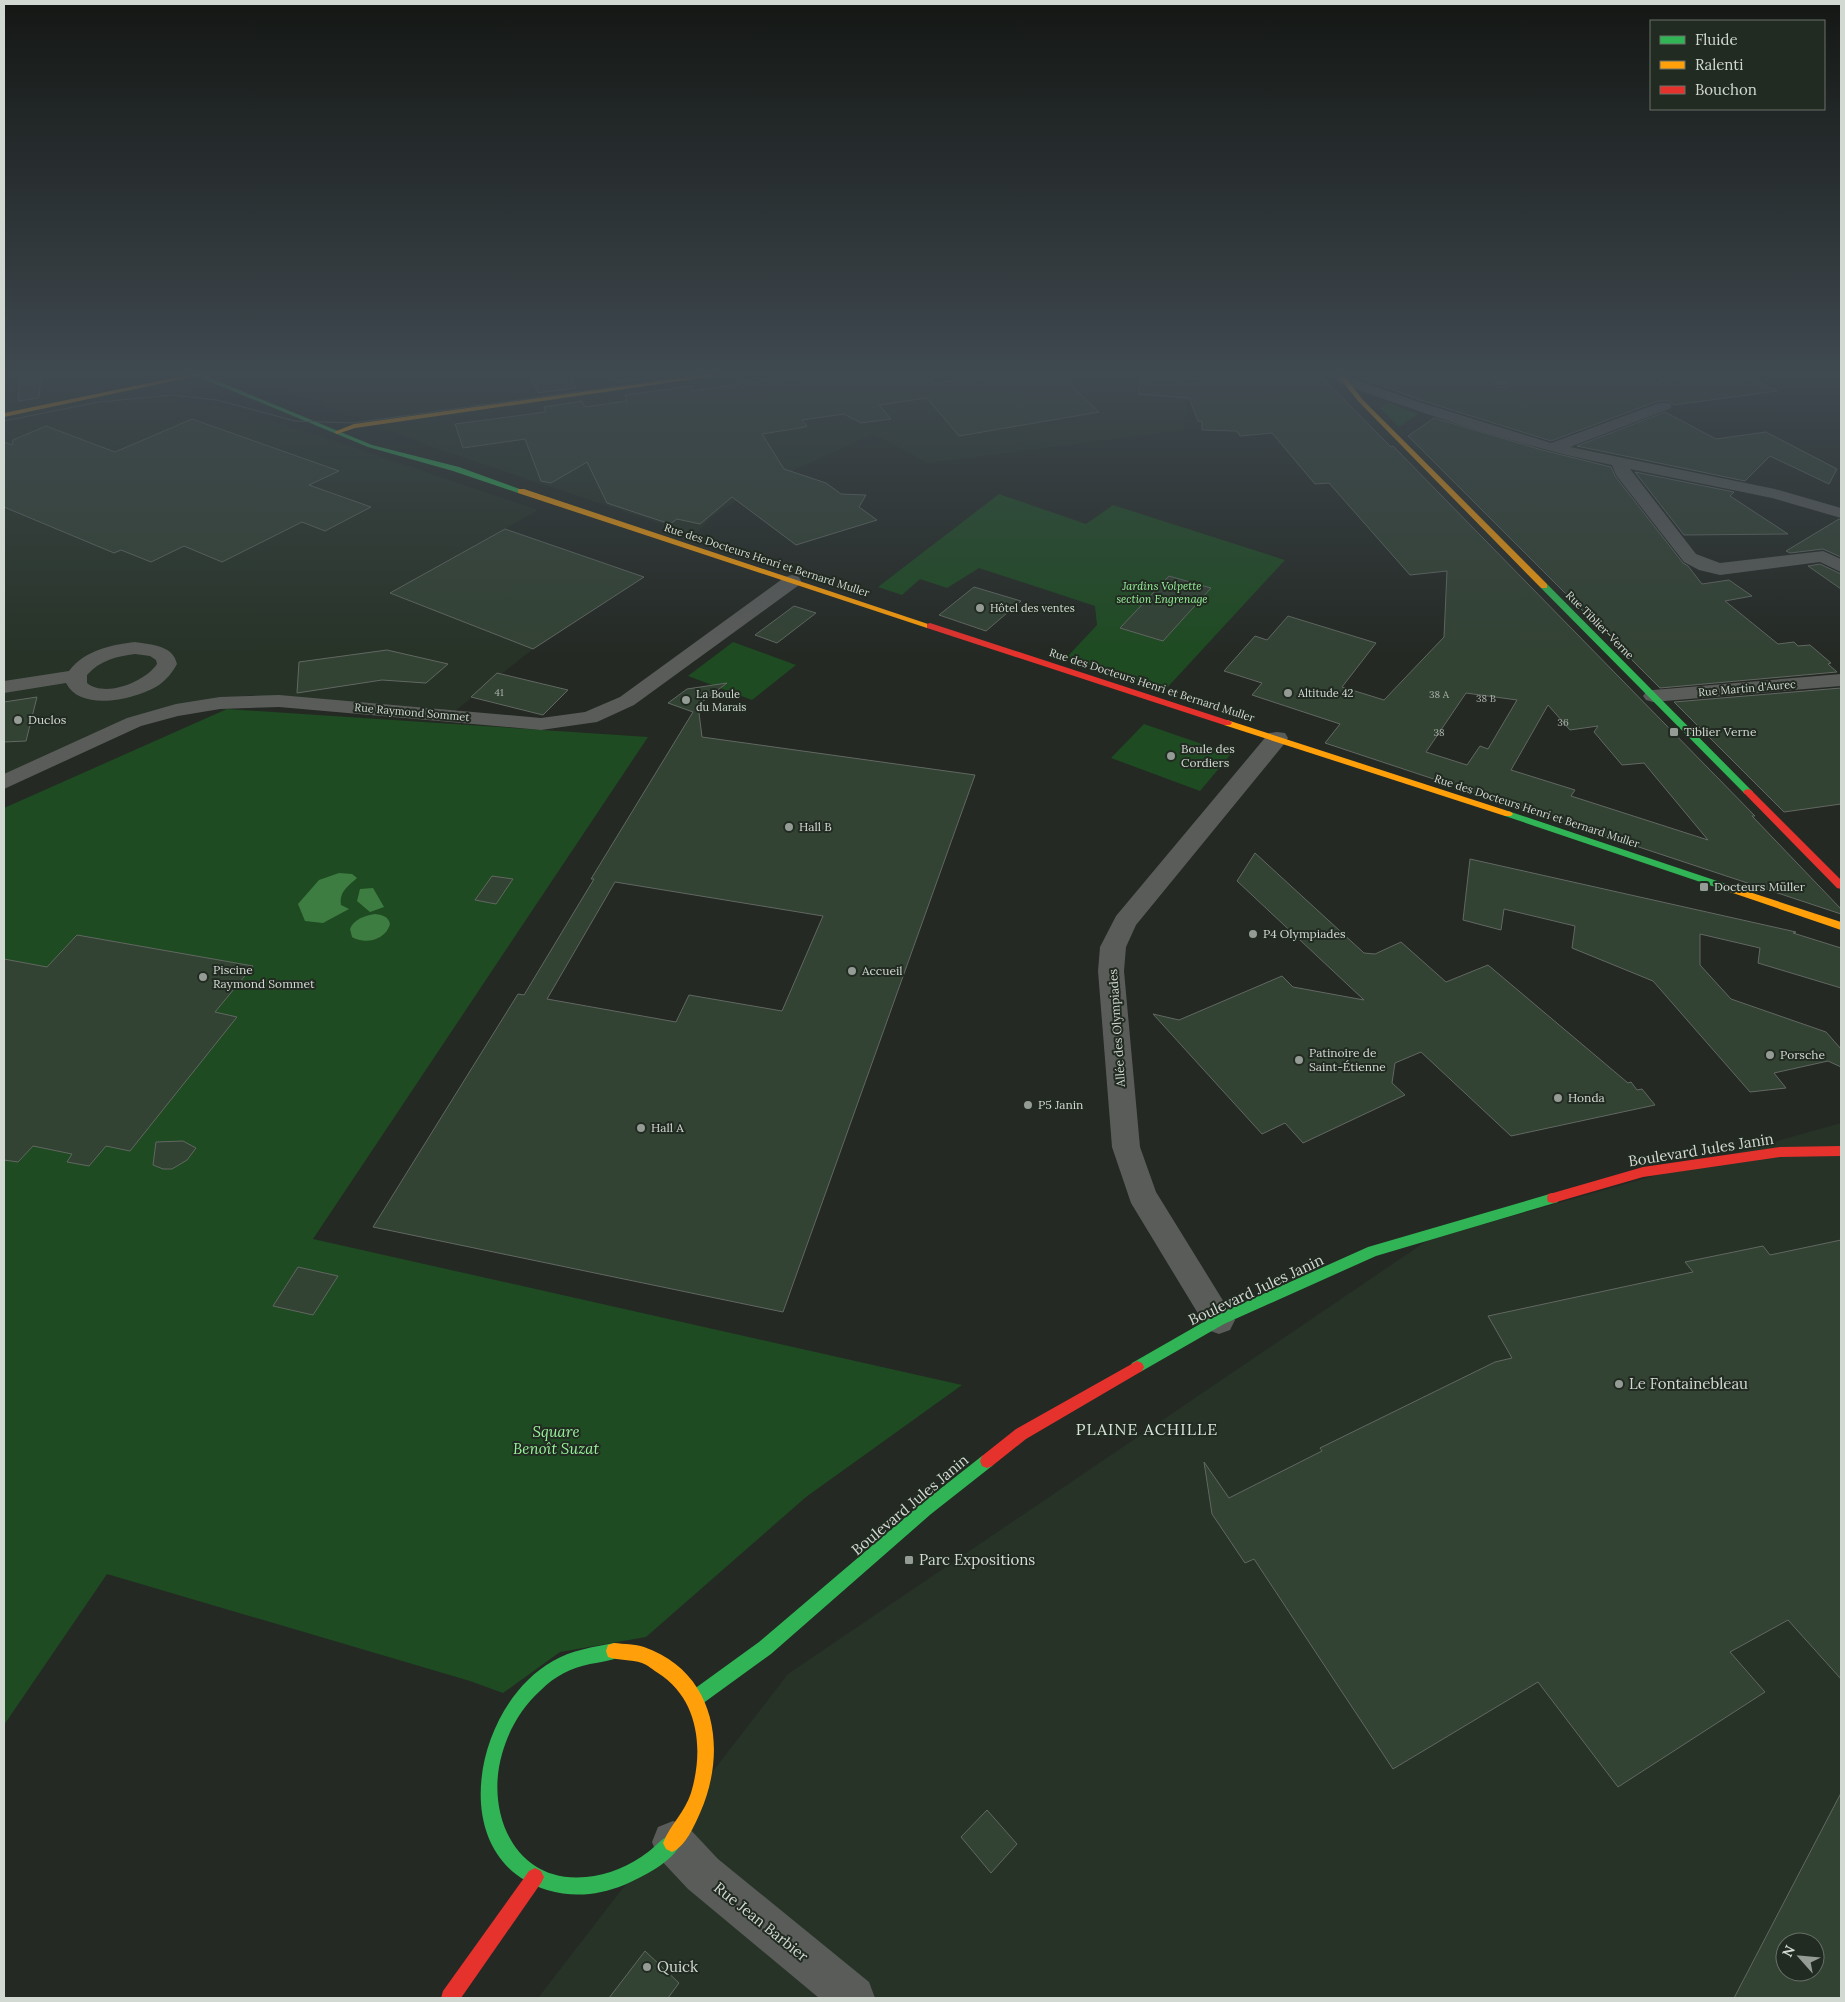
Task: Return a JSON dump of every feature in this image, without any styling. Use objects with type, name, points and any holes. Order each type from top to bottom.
[{"type":"main road","name":"Rue des Docteurs Henri et Bernard Muller","points":[[449,467],[1277,738],[1841,926]]},
{"type":"main road","name":"Rue Tiblier-Verne","points":[[1427,467],[1841,886]]},
{"type":"main road","name":"Boulevard Jules Janin","points":[[696,1698],[765,1648],[926,1509],[1021,1434],[1219,1320],[1374,1251],[1643,1172],[1780,1152],[1841,1151]]},
{"type":"main road","points":[[614,1651],[647,1656],[675,1673],[696,1698],[707,1732],[707,1769],[695,1808],[673,1842],[642,1869],[606,1885],[569,1887],[535,1877],[516,1863],[501,1843],[488,1810],[488,1771],[498,1733],[519,1700],[548,1673],[580,1657],[614,1651]]},
{"type":"main road","points":[[450,1998],[535,1877]]},
{"type":"street","points":[[1621,467],[1690,558],[1705,566],[1720,570],[1735,569],[1823,556],[1841,567]]},
{"type":"street","points":[[1645,467],[1775,494],[1841,513]]},
{"type":"street","name":"Rue Raymond Sommet","points":[[4,782],[134,722],[176,710],[220,703],[279,701],[541,724],[590,718],[627,701],[792,581]]},
{"type":"street","points":[[149,649],[160,652],[166,658],[167,665],[164,673],[155,681],[127,693],[98,695],[87,693],[79,689],[75,683],[75,676],[91,660],[120,650],[149,649]]},
{"type":"street","points":[[4,687],[75,676]]},
{"type":"street","name":"Rue Martin d'Aurec","points":[[1652,696],[1841,680]]},
{"type":"street","points":[[127,693],[134,722]]},
{"type":"street","name":"Allée des Olympiades","points":[[1219,1320],[1142,1195],[1126,1147],[1111,971],[1113,947],[1125,922],[1277,738]]},
{"type":"street","name":"Rue Jean Barbier","points":[[673,1842],[703,1874],[854,1998]]},
{"type":"shaded area","points":[[4,467],[412,467],[538,510],[391,593],[533,649],[455,711],[250,695],[125,727],[4,785]]},
{"type":"shaded area","points":[[493,467],[799,467],[749,493],[714,515],[694,535]]},
{"type":"shaded area","points":[[339,873],[352,874],[357,878],[341,896],[341,905],[349,909],[323,923],[305,921],[298,904],[319,880]]},
{"type":"shaded area","points":[[373,888],[384,907],[370,912],[357,901],[360,889]]},
{"type":"shaded area","points":[[375,914],[384,916],[389,921],[390,924],[384,934],[369,941],[352,937],[350,929],[357,920]]},
{"type":"shaded area","points":[[1841,1123],[1841,1998],[538,1998],[788,1674],[1428,1240]]},
{"type":"green space","name":"Jardins Volpette section Engrenage","points":[[999,494],[1086,524],[1113,505],[1285,560],[1165,690],[1067,657],[1097,625],[1095,606],[979,568],[947,588],[920,579],[902,595],[878,587]]},
{"type":"green space","points":[[733,642],[796,665],[752,700],[688,676]]},
{"type":"green space","name":"Square Benoît Suzat","points":[[227,709],[648,737],[313,1239],[962,1385],[806,1497],[646,1637],[560,1652],[503,1693],[470,1681],[107,1574],[4,1725],[4,808]]},
{"type":"green space","name":"Boule des Cordiers","points":[[1144,724],[1231,754],[1200,791],[1111,758]]},
{"type":"building","points":[[4,467],[329,467],[339,471],[309,485],[371,507],[325,531],[302,522],[222,562],[184,546],[151,562],[121,550],[114,553],[4,507]]},
{"type":"building","points":[[536,467],[578,467],[551,483],[541,481]]},
{"type":"building","points":[[590,467],[783,467],[826,483],[841,494],[866,495],[859,507],[877,520],[796,545],[732,497],[700,524],[677,519],[670,524],[607,503]]},
{"type":"building","points":[[1301,467],[1414,467],[1755,816],[1752,816],[1841,909],[1841,914],[1325,743],[1340,724],[1252,695],[1262,683],[1224,671],[1255,636],[1267,640],[1288,616],[1376,643],[1342,687],[1384,700],[1444,637],[1447,571],[1410,575],[1329,483],[1315,484]],"holes":[[[1466,693],[1517,700],[1488,749],[1480,746],[1467,765],[1426,752]],[[1548,705],[1570,730],[1598,726],[1594,732],[1622,765],[1644,763],[1708,840],[1571,796],[1575,790],[1511,770]]]},
{"type":"building","points":[[1439,467],[1611,467],[1615,476],[1683,563],[1688,566],[1702,584],[1729,580],[1752,596],[1725,601],[1778,644],[1794,642],[1798,646],[1810,645],[1831,663],[1828,664],[1837,672],[1660,688]]},
{"type":"building","points":[[1680,467],[1759,467],[1745,481]]},
{"type":"building","points":[[1794,467],[1834,467],[1837,469],[1829,484]]},
{"type":"building","points":[[1635,472],[1734,492],[1730,496],[1788,534],[1684,535]]},
{"type":"building","points":[[1839,519],[1841,520],[1841,557],[1823,549],[1790,553],[1786,551]]},
{"type":"building","points":[[505,529],[644,577],[533,649],[390,593]]},
{"type":"building","points":[[1820,564],[1841,574],[1841,589],[1808,566]]},
{"type":"building","points":[[1169,576],[1211,588],[1163,641],[1120,628]]},
{"type":"building","name":"Hôtel des ventes","points":[[974,587],[1021,601],[986,631],[939,615]]},
{"type":"building","points":[[794,606],[816,613],[777,643],[755,635]]},
{"type":"building","points":[[387,650],[448,664],[426,683],[382,680],[297,693],[299,662]]},
{"type":"building","points":[[497,673],[568,690],[543,715],[471,697]]},
{"type":"building","name":"Hall A","points":[[727,683],[698,705],[702,737],[975,775],[783,1312],[373,1227],[518,994],[524,995],[594,879],[591,879],[693,712],[668,703],[687,689]],"holes":[[[615,882],[823,916],[782,1011],[689,995],[676,1022],[547,999]]]},
{"type":"building","points":[[1841,688],[1841,804],[1784,812],[1674,702]]},
{"type":"building","points":[[37,697],[26,741],[4,742],[4,702]]},
{"type":"building","points":[[1255,853],[1364,953],[1375,954],[1401,942],[1446,982],[1488,965],[1628,1083],[1631,1082],[1637,1090],[1642,1089],[1655,1105],[1511,1136],[1421,1052],[1395,1063],[1392,1083],[1405,1095],[1303,1143],[1285,1123],[1262,1134],[1153,1014],[1179,1020],[1282,976],[1293,987],[1364,1000],[1237,881]]},
{"type":"building","points":[[1470,859],[1796,932],[1793,933],[1841,948],[1841,988],[1758,963],[1760,948],[1700,934],[1700,965],[1731,999],[1826,1032],[1841,1049],[1841,1067],[1828,1061],[1774,1073],[1786,1088],[1750,1092],[1653,981],[1572,948],[1575,926],[1504,909],[1501,930],[1463,920]]},
{"type":"building","points":[[492,876],[513,879],[496,904],[475,900]]},
{"type":"building","points":[[77,935],[253,966],[215,1012],[237,1017],[130,1151],[106,1146],[89,1166],[67,1162],[72,1154],[33,1146],[18,1162],[4,1160],[4,959],[47,967]]},
{"type":"building","points":[[183,1141],[196,1148],[187,1160],[172,1169],[163,1169],[153,1165],[156,1142]]},
{"type":"building","points":[[1841,1240],[1841,1679],[1788,1620],[1730,1652],[1765,1692],[1618,1787],[1538,1682],[1393,1769],[1254,1559],[1245,1563],[1212,1514],[1204,1462],[1229,1498],[1322,1451],[1320,1448],[1495,1362],[1512,1358],[1488,1316],[1693,1272],[1685,1262],[1763,1246],[1770,1255]]},
{"type":"building","points":[[298,1267],[338,1276],[313,1315],[273,1306]]},
{"type":"building","points":[[1841,1793],[1841,1998],[1734,1998]]},
{"type":"building","points":[[987,1810],[1017,1844],[991,1873],[961,1837]]},
{"type":"building","name":"Quick","points":[[645,1951],[679,1983],[668,1998],[609,1998]]},
{"type":"traffic: fast","points":[[450,467],[521,491]]},
{"type":"traffic: fast","points":[[1544,586],[1748,792]]},
{"type":"traffic: fast","points":[[1508,814],[1734,890]]},
{"type":"traffic: fast","points":[[1137,1367],[1219,1320],[1373,1251],[1553,1198]]},
{"type":"traffic: fast","points":[[696,1698],[765,1648],[926,1509],[987,1461]]},
{"type":"traffic: fast","points":[[614,1651],[575,1660],[560,1666],[536,1683],[521,1698],[499,1735],[493,1755],[489,1776],[489,1798],[495,1828],[502,1844],[519,1865],[539,1878],[561,1885],[585,1886],[609,1882],[632,1873],[653,1860],[672,1843]]},
{"type":"traffic: slow","points":[[1427,467],[1544,586]]},
{"type":"traffic: slow","points":[[521,491],[930,626]]},
{"type":"traffic: slow","points":[[1227,723],[1508,814]]},
{"type":"traffic: slow","points":[[1734,890],[1841,926]]},
{"type":"traffic: slow","points":[[614,1651],[644,1655],[673,1673],[691,1693],[702,1716],[706,1742],[705,1768],[699,1795],[688,1820],[672,1843]]},
{"type":"traffic: jam","points":[[930,626],[1227,723]]},
{"type":"traffic: jam","points":[[1748,792],[1841,886]]},
{"type":"traffic: jam","points":[[1553,1198],[1643,1172],[1780,1152],[1841,1151]]},
{"type":"traffic: jam","points":[[987,1461],[1021,1434],[1137,1367]]},
{"type":"traffic: jam","points":[[450,1998],[535,1877]]},
{"type":"place","name":"Hôtel des ventes","points":[[980,608]]},
{"type":"place","name":"Altitude 42","points":[[1288,693]]},
{"type":"place","name":"La Boule du Marais","points":[[686,700]]},
{"type":"place","name":"Duclos","points":[[18,720]]},
{"type":"place","name":"Tiblier Verne","points":[[1674,732]]},
{"type":"place","name":"Boule des Cordiers","points":[[1171,756]]},
{"type":"place","name":"Hall B","points":[[789,827]]},
{"type":"place","name":"Docteurs Müller","points":[[1704,887]]},
{"type":"place","name":"P4 Olympiades","points":[[1253,934]]},
{"type":"place","name":"Accueil","points":[[852,971]]},
{"type":"place","name":"Piscine Raymond Sommet","points":[[203,977]]},
{"type":"place","name":"Porsche","points":[[1770,1055]]},
{"type":"place","name":"Patinoire de Saint-Étienne","points":[[1299,1060]]},
{"type":"place","name":"Honda","points":[[1558,1098]]},
{"type":"place","name":"P5 Janin","points":[[1028,1105]]},
{"type":"place","name":"Hall A","points":[[641,1128]]},
{"type":"place","name":"Le Fontainebleau","points":[[1619,1384]]},
{"type":"place","name":"Parc Expositions","points":[[909,1560]]},
{"type":"place","name":"Quick","points":[[647,1967]]},
{"type":"district","name":"PLAINE ACHILLE","points":[[1147,1429]]}]
